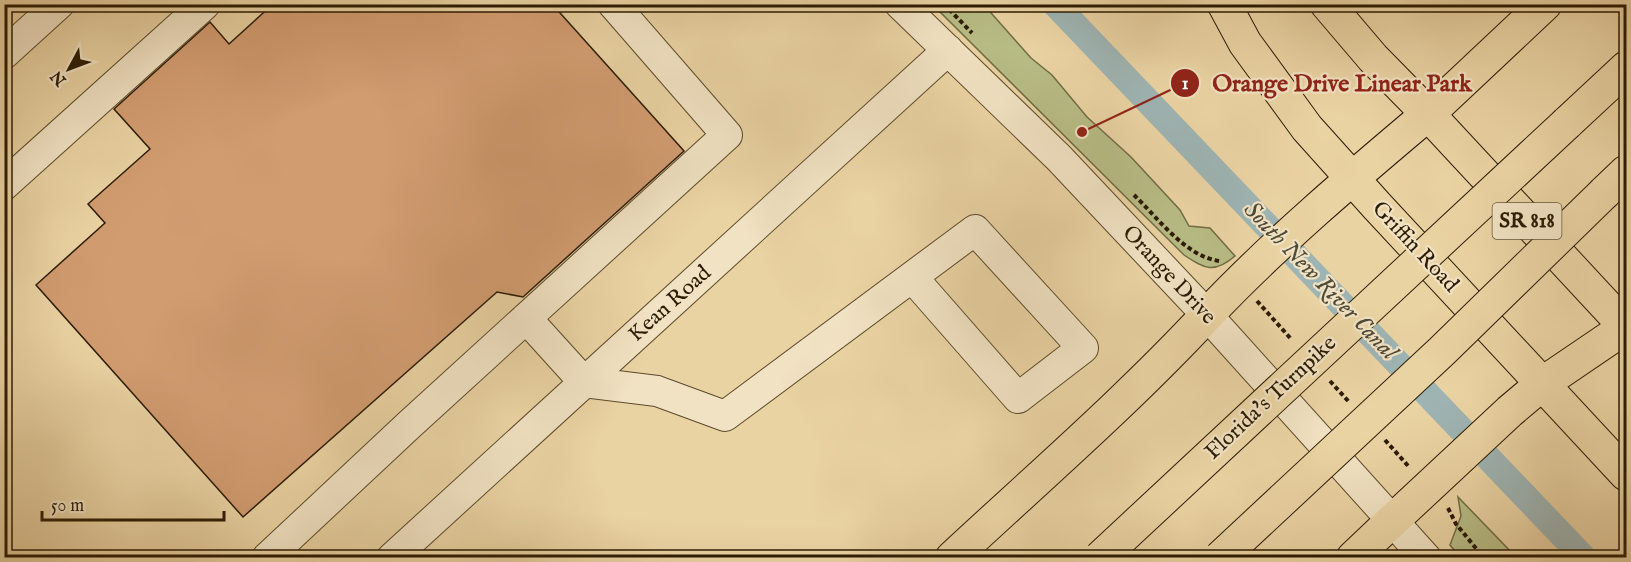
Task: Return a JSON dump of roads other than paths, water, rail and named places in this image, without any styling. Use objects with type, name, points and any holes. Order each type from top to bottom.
[{"type":"main road","name":"Griffin Road","points":[[1224,4],[1245,43],[1300,119],[1626,474]]},
{"type":"main road","name":"SR 818","points":[[1327,4],[1372,58],[1428,114],[1626,327]]},
{"type":"main road","points":[[952,558],[1170,355],[1207,315],[1250,286],[1320,207],[1428,114],[1545,4]]},
{"type":"main road","name":"Florida's Turnpike","points":[[1100,558],[1626,68]]},
{"type":"main road","points":[[1220,558],[1442,351],[1615,182]]},
{"type":"main road","points":[[1353,558],[1392,521],[1426,475],[1542,384],[1626,327]]},
{"type":"street","points":[[4,54],[59,4]]},
{"type":"street","points":[[4,185],[205,4]]},
{"type":"street","points":[[267,558],[727,135],[613,4]]},
{"type":"street","name":"Orange Drive","points":[[900,4],[1059,158],[1207,315],[1426,558]]},
{"type":"street","name":"Kean Road","points":[[392,558],[948,50]]},
{"type":"street","points":[[526,318],[584,382],[657,391],[725,416],[975,230],[1083,348],[1018,398],[912,277]]},
{"type":"waterway","name":"South New River Canal","points":[[1055,4],[1584,558]]},
{"type":"place","name":"Orange Drive Linear Park","points":[[1082,132]]}]
